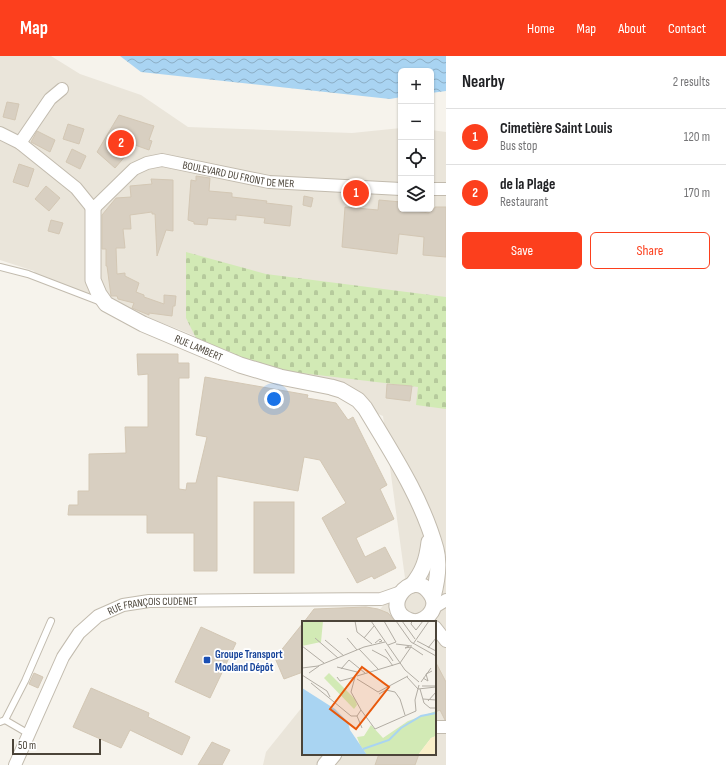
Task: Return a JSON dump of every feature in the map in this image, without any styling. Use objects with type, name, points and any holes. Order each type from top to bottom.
[{"type":"street","points":[[20,143],[50,99],[62,89]]},
{"type":"street","points":[[0,133],[20,143],[76,188],[93,209],[93,280],[99,294],[106,304]]},
{"type":"street","name":"BOULEVARD DU FRONT DE MER","points":[[93,209],[134,169],[147,163],[162,160],[269,182],[398,189]]},
{"type":"street","points":[[434,190],[446,189]]},
{"type":"street","name":"RUE LAMBERT","points":[[106,304],[143,324],[240,365],[280,377],[331,387],[346,392],[358,400],[365,408],[411,488],[424,515],[436,550],[436,585],[423,616]]},
{"type":"street","name":"RUE LAMBERT","points":[[406,589],[419,576],[426,564],[430,535]]},
{"type":"street","points":[[418,585],[425,587],[430,592],[423,616],[397,605],[398,598],[406,589],[418,585]]},
{"type":"street","name":"RUE FRANÇOIS CUDENET","points":[[15,765],[63,657],[79,633],[98,616],[124,604],[149,601],[381,599],[406,589]]},
{"type":"street","points":[[381,599],[423,616]]},
{"type":"street","points":[[436,630],[446,641]]},
{"type":"street","points":[[325,765],[333,755]]},
{"type":"lane","points":[[0,267],[28,274],[106,304]]},
{"type":"lane","points":[[29,734],[2,721],[25,681],[51,621]]},
{"type":"shaded area","points":[[0,56],[51,56],[80,74],[141,95],[188,127],[352,133],[398,128],[398,212],[434,212],[434,130],[446,132],[446,765],[263,765],[266,752],[302,707],[302,755],[436,755],[436,621],[371,621],[405,578],[383,416],[183,331],[35,274],[34,271],[0,260]]},
{"type":"green space","points":[[186,252],[266,274],[446,297],[446,409],[416,405],[418,387],[259,368],[196,338],[186,318]]},
{"type":"water","points":[[120,56],[446,56],[446,91],[434,93],[434,68],[398,68],[398,98],[390,99],[141,72]]},
{"type":"building","points":[[7,102],[19,104],[15,120],[3,117]]},
{"type":"building","points":[[119,115],[154,126],[149,140],[152,141],[149,150],[135,145],[115,168],[97,152]]},
{"type":"building","points":[[68,124],[84,129],[79,144],[63,139]]},
{"type":"building","points":[[37,131],[55,140],[50,152],[31,142]]},
{"type":"building","points":[[72,149],[86,156],[80,169],[66,162]]},
{"type":"building","points":[[19,164],[34,169],[28,187],[13,182]]},
{"type":"building","points":[[196,176],[210,178],[209,191],[232,193],[232,197],[267,201],[266,203],[292,206],[290,226],[264,223],[265,218],[236,215],[236,220],[208,218],[207,225],[194,224],[194,222],[188,220],[191,180],[196,181]]},
{"type":"building","points":[[151,179],[173,180],[173,231],[166,230],[157,256],[155,214],[152,214],[152,212],[130,215],[131,229],[123,229],[125,248],[116,248],[117,274],[125,273],[125,276],[139,283],[136,292],[144,295],[144,297],[164,304],[164,295],[176,296],[172,316],[149,313],[149,315],[132,308],[134,303],[118,299],[117,296],[111,296],[106,266],[106,249],[102,249],[102,215],[116,198],[131,197],[130,186],[152,184]]},
{"type":"building","points":[[46,186],[60,198],[49,211],[35,199]]},
{"type":"building","points":[[304,196],[313,198],[311,207],[303,205]]},
{"type":"building","points":[[379,200],[398,202],[398,212],[429,213],[434,212],[435,207],[446,207],[446,257],[423,255],[424,237],[399,234],[397,254],[342,247],[345,207],[378,210]]},
{"type":"building","points":[[51,220],[63,223],[59,234],[48,231]]},
{"type":"building","points":[[137,354],[178,354],[178,363],[189,363],[189,378],[179,378],[179,489],[186,490],[187,483],[196,483],[207,437],[196,435],[205,377],[308,395],[307,398],[336,403],[348,420],[353,417],[387,485],[380,489],[394,519],[356,538],[365,557],[385,547],[396,568],[374,579],[372,576],[357,583],[322,518],[346,503],[320,460],[304,457],[298,491],[217,476],[217,571],[194,571],[194,533],[147,533],[147,515],[68,515],[69,505],[78,505],[78,491],[89,491],[89,454],[126,453],[125,427],[148,427],[148,374],[138,375]]},
{"type":"building","points":[[387,384],[412,386],[410,401],[386,398]]},
{"type":"building","points":[[254,502],[294,502],[294,573],[254,573]]},
{"type":"building","points":[[366,607],[378,609],[388,613],[395,621],[305,621],[314,609]]},
{"type":"building","points":[[302,624],[302,672],[284,679],[275,658]]},
{"type":"building","points":[[201,627],[236,643],[210,698],[175,682]]},
{"type":"building","points":[[436,663],[446,682],[446,720],[440,710],[436,712]]},
{"type":"building","points":[[34,673],[43,677],[38,688],[29,684]]},
{"type":"building","points":[[91,688],[149,713],[148,717],[190,737],[182,755],[130,730],[121,748],[73,727]]},
{"type":"building","points":[[212,742],[230,750],[222,765],[198,765]]},
{"type":"building","points":[[379,755],[419,755],[415,765],[375,765]]},
{"type":"place","name":"de la Plage","points":[[121,143]]},
{"type":"place","name":"Cimetière Saint Louis","points":[[356,193]]},
{"type":"place","name":"Groupe Transport Mooland Dépôt","points":[[207,660]]}]
